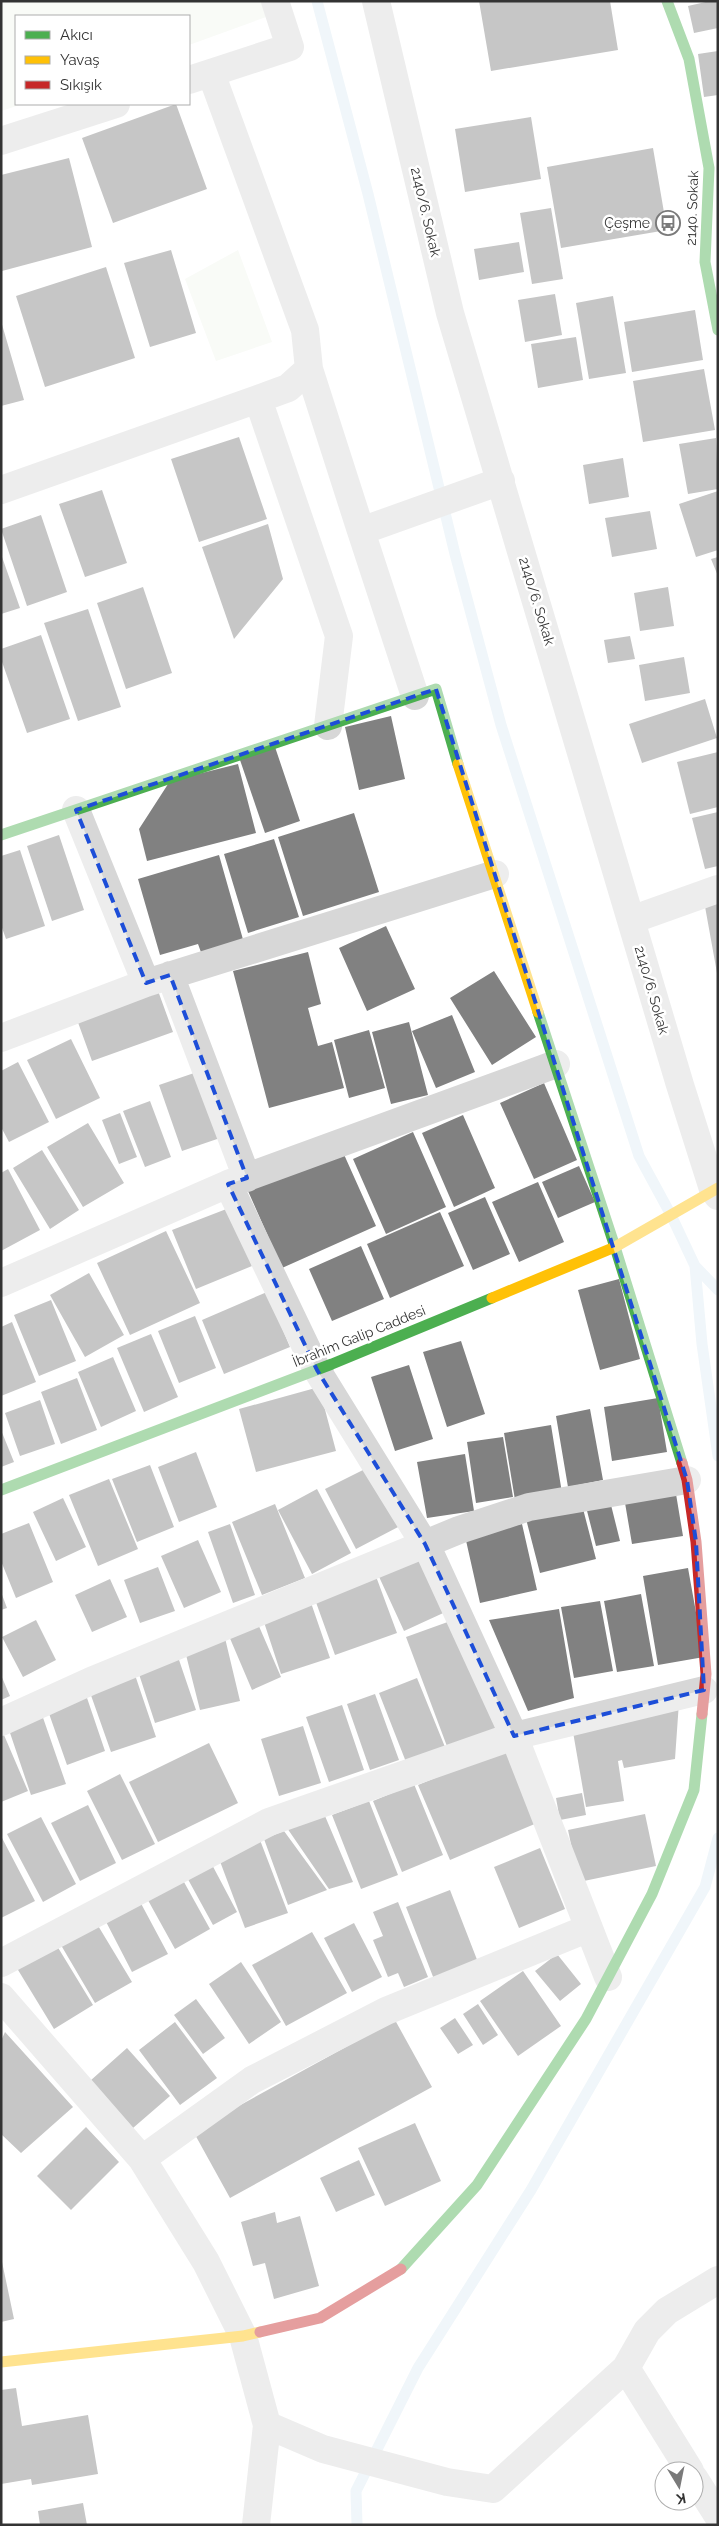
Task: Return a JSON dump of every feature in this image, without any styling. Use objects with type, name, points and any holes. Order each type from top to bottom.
[{"type":"street","points":[[275,1],[290,47],[200,77],[305,330],[310,369],[415,696]]},
{"type":"street","name":"2140/6. Sokak","points":[[376,1],[450,313],[680,1085],[716,1191]]},
{"type":"street","name":"2140. Sokak","points":[[667,1],[689,59],[712,152],[709,168],[705,262],[718,330]]},
{"type":"street","points":[[1,141],[113,105]]},
{"type":"street","points":[[1,490],[288,388],[310,369]]},
{"type":"street","points":[[258,399],[339,636],[328,726]]},
{"type":"street","points":[[361,531],[404,514],[501,481]]},
{"type":"street","points":[[1,835],[436,689],[461,775],[495,874],[615,1247],[687,1480],[697,1560],[706,1674],[694,1790],[652,1894],[586,2019],[478,2185],[400,2269],[320,2318],[243,2336],[1,2362]]},
{"type":"street","points":[[76,810],[158,979],[238,1181],[317,1370],[425,1544],[514,1736],[608,1977]]},
{"type":"street","points":[[1,1038],[158,979],[495,874]]},
{"type":"street","points":[[631,920],[718,889]]},
{"type":"street","points":[[1,1283],[238,1181],[556,1064]]},
{"type":"street","name":"İbrahim Galip Caddesi","points":[[1,1490],[317,1370],[615,1247],[716,1191]]},
{"type":"street","points":[[1,1722],[91,1681],[459,1530],[529,1507],[687,1480]]},
{"type":"street","points":[[1,1963],[269,1822],[514,1736],[704,1690]]},
{"type":"street","points":[[142,2159],[252,2080],[378,2015],[589,1928]]},
{"type":"street","points":[[1,1997],[142,2159],[206,2262],[243,2336],[267,2425],[256,2525]]},
{"type":"street","points":[[267,2425],[323,2448],[447,2482],[493,2489],[626,2368],[646,2331],[660,2318],[718,2280]]},
{"type":"street","points":[[626,2368],[684,2461]]},
{"type":"street","points":[[704,2494],[718,2516]]},
{"type":"highlighted area","points":[[436,689],[687,1480],[696,1542],[704,1690],[514,1736],[425,1544],[317,1370],[228,1184],[247,1178],[170,975],[146,983],[76,810]]},
{"type":"shaded area","points":[[1,1],[261,1],[266,17],[190,45],[190,15],[15,15],[15,105],[20,105],[1,111]]},
{"type":"shaded area","points":[[238,250],[272,342],[216,361],[185,279]]},
{"type":"building","points":[[479,1],[610,1],[618,50],[491,71]]},
{"type":"building","points":[[718,1],[718,28],[694,33],[688,6]]},
{"type":"building","points":[[718,51],[718,95],[704,97],[698,54]]},
{"type":"building","points":[[176,105],[207,189],[113,223],[82,138]]},
{"type":"building","points":[[531,117],[541,179],[465,192],[455,129]]},
{"type":"building","points":[[653,148],[667,230],[561,248],[547,167]]},
{"type":"building","points":[[69,158],[92,247],[2,271],[1,175]]},
{"type":"building","points":[[551,208],[563,279],[532,284],[520,213]]},
{"type":"building","points":[[519,242],[524,272],[479,280],[474,249]]},
{"type":"building","points":[[171,250],[196,333],[150,347],[124,263]]},
{"type":"building","points":[[106,267],[135,358],[45,387],[16,296]]},
{"type":"building","points":[[555,294],[562,335],[525,342],[518,300]]},
{"type":"building","points":[[613,296],[626,373],[589,379],[576,303]]},
{"type":"building","points":[[695,310],[703,360],[632,372],[624,322]]},
{"type":"building","points":[[1,321],[24,400],[1,406]]},
{"type":"building","points":[[576,337],[583,380],[538,388],[531,344]]},
{"type":"building","points":[[704,369],[715,430],[643,442],[633,381]]},
{"type":"building","points":[[239,437],[267,519],[199,542],[171,459]]},
{"type":"building","points":[[716,438],[718,489],[688,494],[679,444]]},
{"type":"building","points":[[623,458],[629,497],[589,504],[583,465]]},
{"type":"building","points":[[102,490],[127,563],[85,577],[59,504]]},
{"type":"building","points":[[718,491],[718,550],[696,557],[679,504]]},
{"type":"building","points":[[650,511],[657,549],[612,557],[605,518]]},
{"type":"building","points":[[41,515],[67,592],[27,606],[1,529]]},
{"type":"building","points":[[268,524],[283,579],[234,639],[202,547]]},
{"type":"building","points":[[1,554],[20,608],[1,614]]},
{"type":"building","points":[[718,557],[718,576],[711,559]]},
{"type":"building","points":[[143,587],[172,673],[126,689],[97,603]]},
{"type":"building","points":[[668,587],[674,626],[640,631],[634,593]]},
{"type":"building","points":[[88,609],[121,707],[78,721],[44,623]]},
{"type":"building","points":[[41,635],[70,719],[27,733],[1,659],[1,649]]},
{"type":"building","points":[[630,636],[635,659],[608,663],[604,640]]},
{"type":"building","points":[[684,657],[690,693],[645,701],[639,665]]},
{"type":"building","points":[[705,699],[717,738],[642,763],[629,724]]},
{"type":"building","points":[[391,716],[405,779],[359,790],[345,727]]},
{"type":"building","points":[[275,747],[300,821],[265,833],[240,760]]},
{"type":"building","points":[[718,752],[718,807],[690,814],[677,762]]},
{"type":"building","points":[[238,764],[256,833],[147,861],[139,829],[170,781]]},
{"type":"building","points":[[718,812],[718,866],[705,869],[692,818]]},
{"type":"building","points":[[354,813],[379,892],[303,916],[278,837]]},
{"type":"building","points":[[59,835],[84,910],[52,921],[27,846]]},
{"type":"building","points":[[274,839],[299,917],[248,933],[224,854]]},
{"type":"building","points":[[20,850],[45,926],[6,939],[1,925],[1,856]]},
{"type":"building","points":[[219,855],[244,943],[202,955],[198,944],[160,955],[138,879]]},
{"type":"building","points":[[718,899],[718,973],[717,973],[704,901]]},
{"type":"building","points":[[386,926],[415,989],[367,1011],[339,948]]},
{"type":"building","points":[[308,952],[321,1004],[308,1008],[318,1046],[332,1042],[344,1088],[269,1108],[233,971]]},
{"type":"building","points":[[494,971],[536,1037],[492,1065],[450,998]]},
{"type":"building","points":[[157,988],[173,1032],[92,1061],[76,1017]]},
{"type":"building","points":[[452,1015],[475,1072],[436,1088],[412,1031]]},
{"type":"building","points":[[409,1022],[428,1095],[391,1104],[372,1032]]},
{"type":"building","points":[[369,1030],[385,1088],[349,1098],[334,1040]]},
{"type":"building","points":[[71,1039],[100,1098],[56,1119],[27,1060]]},
{"type":"building","points":[[18,1062],[49,1122],[9,1142],[1,1127],[1,1071]]},
{"type":"building","points":[[200,1071],[223,1137],[182,1151],[159,1085]]},
{"type":"building","points":[[544,1083],[577,1160],[534,1179],[500,1103]]},
{"type":"building","points":[[150,1101],[171,1157],[145,1167],[123,1111]]},
{"type":"building","points":[[120,1113],[137,1157],[119,1164],[102,1120]]},
{"type":"building","points":[[463,1115],[495,1188],[454,1207],[422,1133]]},
{"type":"building","points":[[88,1123],[124,1183],[83,1207],[47,1147]]},
{"type":"building","points":[[413,1132],[446,1207],[386,1234],[353,1159]]},
{"type":"building","points":[[42,1150],[79,1210],[50,1229],[13,1168]]},
{"type":"building","points":[[342,1150],[376,1226],[282,1268],[248,1191]]},
{"type":"building","points":[[579,1166],[595,1202],[558,1218],[542,1182]]},
{"type":"building","points":[[8,1169],[40,1230],[1,1251],[1,1173]]},
{"type":"building","points":[[538,1182],[564,1242],[519,1262],[492,1202]]},
{"type":"building","points":[[485,1197],[510,1254],[473,1270],[448,1213]]},
{"type":"building","points":[[229,1208],[252,1266],[196,1289],[172,1230]]},
{"type":"building","points":[[440,1212],[464,1266],[390,1298],[367,1244]]},
{"type":"building","points":[[166,1231],[200,1303],[130,1335],[97,1263]]},
{"type":"building","points":[[361,1246],[384,1299],[332,1321],[309,1269]]},
{"type":"building","points":[[89,1273],[124,1335],[85,1357],[50,1295]]},
{"type":"building","points":[[619,1279],[640,1359],[600,1370],[578,1290]]},
{"type":"building","points":[[267,1292],[290,1347],[224,1374],[202,1320]]},
{"type":"building","points":[[51,1300],[76,1361],[39,1376],[14,1315]]},
{"type":"building","points":[[195,1316],[216,1368],[179,1383],[158,1331]]},
{"type":"building","points":[[12,1322],[36,1382],[1,1396],[1,1327]]},
{"type":"building","points":[[151,1334],[178,1397],[144,1412],[117,1348]]},
{"type":"building","points":[[461,1341],[485,1414],[447,1427],[423,1352]]},
{"type":"building","points":[[113,1357],[136,1411],[101,1427],[78,1372]]},
{"type":"building","points":[[409,1365],[433,1439],[395,1451],[371,1377]]},
{"type":"building","points":[[77,1378],[97,1430],[61,1444],[41,1392]]},
{"type":"building","points":[[319,1387],[336,1451],[256,1472],[239,1409]]},
{"type":"building","points":[[658,1398],[667,1452],[612,1461],[604,1407]]},
{"type":"building","points":[[40,1400],[55,1444],[20,1456],[5,1413]]},
{"type":"building","points":[[590,1409],[603,1480],[568,1487],[556,1416]]},
{"type":"building","points":[[551,1425],[562,1493],[515,1500],[504,1433]]},
{"type":"building","points":[[1,1430],[14,1462],[1,1467]]},
{"type":"building","points":[[503,1437],[513,1497],[476,1503],[467,1442]]},
{"type":"building","points":[[196,1452],[217,1507],[179,1522],[158,1467]]},
{"type":"building","points":[[465,1454],[474,1511],[427,1518],[417,1462]]},
{"type":"building","points":[[150,1465],[174,1527],[137,1542],[112,1479]]},
{"type":"building","points":[[369,1467],[400,1526],[356,1549],[325,1489]]},
{"type":"building","points":[[109,1479],[138,1549],[98,1566],[69,1495]]},
{"type":"building","points":[[675,1488],[683,1536],[632,1544],[624,1497]]},
{"type":"building","points":[[317,1489],[351,1553],[312,1574],[278,1510]]},
{"type":"building","points":[[609,1497],[620,1541],[596,1546],[585,1503]]},
{"type":"building","points":[[63,1498],[86,1547],[56,1561],[33,1512]]},
{"type":"building","points":[[581,1501],[596,1559],[540,1573],[525,1515]]},
{"type":"building","points":[[275,1504],[305,1578],[262,1595],[232,1522]]},
{"type":"building","points":[[29,1523],[53,1582],[16,1598],[1,1561],[1,1534]]},
{"type":"building","points":[[230,1524],[255,1595],[233,1603],[208,1532]]},
{"type":"building","points":[[522,1524],[537,1590],[480,1603],[465,1536]]},
{"type":"building","points":[[198,1540],[221,1592],[184,1608],[161,1556]]},
{"type":"building","points":[[423,1546],[452,1609],[404,1631],[375,1568]]},
{"type":"building","points":[[158,1567],[175,1611],[140,1623],[124,1580]]},
{"type":"building","points":[[688,1568],[704,1657],[658,1665],[643,1576]]},
{"type":"building","points":[[374,1571],[397,1633],[335,1655],[313,1594]]},
{"type":"building","points":[[110,1579],[127,1617],[92,1632],[75,1595]]},
{"type":"building","points":[[1,1592],[7,1608],[1,1610]]},
{"type":"building","points":[[641,1594],[654,1666],[617,1672],[604,1601]]},
{"type":"building","points":[[309,1597],[330,1658],[281,1674],[261,1613]]},
{"type":"building","points":[[600,1601],[613,1671],[574,1678],[561,1607]]},
{"type":"building","points":[[559,1609],[574,1698],[528,1711],[489,1620]]},
{"type":"building","points":[[255,1617],[281,1677],[252,1690],[226,1629]]},
{"type":"building","points":[[456,1619],[498,1730],[448,1749],[406,1637]]},
{"type":"building","points":[[36,1620],[56,1660],[23,1677],[2,1637]]},
{"type":"building","points":[[225,1638],[240,1701],[200,1710],[184,1647]]},
{"type":"building","points":[[176,1651],[196,1710],[155,1723],[136,1665]]},
{"type":"building","points":[[133,1669],[156,1737],[111,1752],[87,1684]]},
{"type":"building","points":[[1,1675],[10,1696],[1,1700]]},
{"type":"building","points":[[417,1678],[445,1747],[406,1762],[379,1693]]},
{"type":"building","points":[[85,1692],[105,1751],[67,1765],[46,1705]]},
{"type":"building","points":[[375,1694],[399,1760],[370,1770],[347,1704]]},
{"type":"building","points":[[679,1702],[675,1759],[624,1768],[622,1760],[618,1761],[624,1801],[586,1807],[573,1732]]},
{"type":"building","points":[[342,1705],[364,1770],[329,1782],[306,1717]]},
{"type":"building","points":[[40,1709],[66,1784],[31,1795],[6,1721]]},
{"type":"building","points":[[303,1726],[321,1783],[279,1796],[261,1739]]},
{"type":"building","points":[[1,1728],[28,1791],[1,1802]]},
{"type":"building","points":[[209,1743],[238,1803],[158,1842],[129,1782]]},
{"type":"building","points":[[506,1749],[537,1823],[450,1860],[418,1785]]},
{"type":"building","points":[[120,1774],[155,1844],[122,1860],[87,1791]]},
{"type":"building","points":[[414,1784],[443,1855],[402,1872],[373,1801]]},
{"type":"building","points":[[582,1793],[586,1815],[560,1820],[556,1798]]},
{"type":"building","points":[[369,1801],[398,1875],[361,1889],[332,1815]]},
{"type":"building","points":[[88,1805],[116,1863],[80,1881],[51,1823]]},
{"type":"building","points":[[645,1814],[656,1866],[579,1882],[568,1830]]},
{"type":"building","points":[[325,1816],[353,1882],[329,1889],[287,1828]]},
{"type":"building","points":[[41,1817],[76,1884],[43,1902],[7,1834]]},
{"type":"building","points":[[284,1831],[327,1890],[288,1905],[264,1839]]},
{"type":"building","points":[[1,1836],[35,1901],[1,1918]]},
{"type":"building","points":[[260,1840],[288,1913],[245,1928],[218,1856]]},
{"type":"building","points":[[540,1848],[565,1909],[519,1928],[494,1867]]},
{"type":"building","points":[[209,1859],[237,1912],[213,1925],[184,1872]]},
{"type":"building","points":[[179,1873],[210,1929],[175,1949],[144,1893]]},
{"type":"building","points":[[450,1890],[481,1970],[437,1987],[406,1907]]},
{"type":"building","points":[[137,1896],[168,1954],[132,1972],[102,1914]]},
{"type":"building","points":[[398,1902],[428,1977],[404,1987],[398,1973],[388,1977],[373,1940],[383,1936],[373,1912]]},
{"type":"building","points":[[94,1919],[132,1982],[95,2003],[58,1940]]},
{"type":"building","points":[[354,1923],[382,1977],[352,1992],[324,1938]]},
{"type":"building","points":[[312,1932],[347,1993],[286,2026],[252,1965]]},
{"type":"building","points":[[54,1941],[93,2005],[54,2029],[15,1965]]},
{"type":"building","points":[[557,1954],[581,1984],[560,2001],[535,1971]]},
{"type":"building","points":[[241,1962],[281,2022],[249,2044],[209,1984]]},
{"type":"building","points":[[523,1971],[561,2026],[518,2056],[480,2001]]},
{"type":"building","points":[[196,1999],[225,2038],[203,2054],[174,2015]]},
{"type":"building","points":[[478,2004],[498,2035],[483,2045],[463,2014]]},
{"type":"building","points":[[455,2018],[473,2045],[458,2054],[440,2028]]},
{"type":"building","points":[[395,2020],[432,2087],[230,2198],[193,2131]]},
{"type":"building","points":[[175,2022],[217,2078],[180,2105],[139,2050]]},
{"type":"building","points":[[5,2032],[73,2107],[21,2153],[1,2134],[1,2041]]},
{"type":"building","points":[[127,2048],[170,2096],[133,2128],[90,2081]]},
{"type":"building","points":[[415,2123],[441,2181],[385,2206],[358,2148]]},
{"type":"building","points":[[86,2127],[119,2162],[71,2210],[37,2176]]},
{"type":"building","points":[[359,2160],[375,2195],[336,2212],[320,2178]]},
{"type":"building","points":[[275,2212],[277,2223],[300,2216],[319,2286],[274,2299],[265,2263],[253,2266],[241,2222]]},
{"type":"building","points":[[1,2257],[14,2319],[1,2322]]},
{"type":"building","points":[[16,2388],[22,2426],[88,2415],[98,2474],[32,2485],[31,2479],[1,2484],[1,2390]]},
{"type":"building","points":[[83,2503],[87,2525],[40,2525],[38,2511]]},
{"type":"waterway","points":[[317,1],[368,194],[455,554],[501,725],[639,1156],[671,1215],[695,1266],[718,1290]]},
{"type":"waterway","points":[[695,1266],[702,1344],[718,1456]]},
{"type":"waterway","points":[[357,2525],[356,2491],[418,2368],[531,2190],[705,1887],[718,1838]]},
{"type":"traffic: fast","points":[[667,1],[689,59],[709,168],[705,262],[718,330]]},
{"type":"traffic: fast","points":[[1,835],[436,689],[458,764]]},
{"type":"traffic: fast","points":[[538,1012],[615,1247],[682,1463]]},
{"type":"traffic: fast","points":[[1,1490],[332,1364],[492,1298]]},
{"type":"traffic: fast","points":[[401,2269],[477,2185],[586,2019],[652,1894],[694,1790],[702,1714]]},
{"type":"traffic: slow","points":[[458,764],[538,1012]]},
{"type":"traffic: slow","points":[[492,1298],[615,1247],[718,1188]]},
{"type":"traffic: slow","points":[[1,2362],[243,2336],[260,2332]]},
{"type":"traffic: jam","points":[[682,1463],[687,1480],[696,1542],[706,1674],[702,1714]]},
{"type":"traffic: jam","points":[[260,2332],[320,2318],[401,2269]]},
{"type":"place","name":"Çeşme","points":[[668,223]]}]
